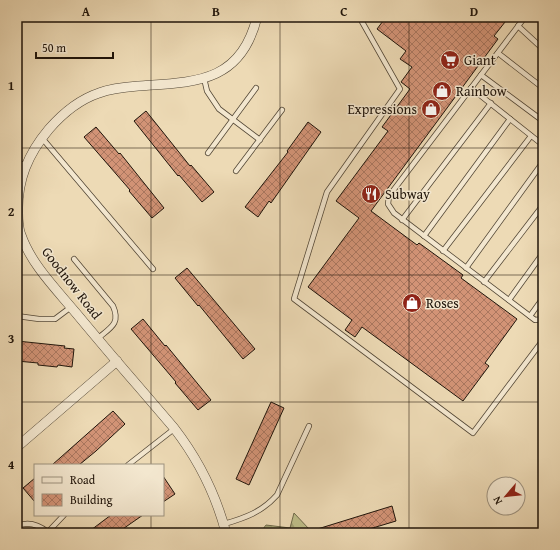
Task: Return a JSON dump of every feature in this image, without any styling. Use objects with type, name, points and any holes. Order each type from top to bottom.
[{"type":"street","name":"Goodnow Road","points":[[225,528],[218,507],[200,468],[174,429],[97,339],[37,265],[20,234],[17,200],[21,164],[61,115],[81,100],[99,93],[119,88],[185,82],[204,78],[219,71],[231,64],[242,54],[248,45],[257,17]]},
{"type":"street","points":[[17,447],[116,361]]},
{"type":"lane","points":[[363,17],[360,20],[400,89],[327,192],[294,299],[473,433],[543,340]]},
{"type":"lane","points":[[525,17],[389,196],[388,204],[390,209],[402,220],[508,300],[535,320],[543,319]]},
{"type":"lane","points":[[518,26],[543,49]]},
{"type":"lane","points":[[498,53],[543,88]]},
{"type":"lane","points":[[481,75],[543,121]]},
{"type":"lane","points":[[204,78],[207,90],[219,109],[260,140]]},
{"type":"lane","points":[[208,153],[256,88]]},
{"type":"lane","points":[[472,88],[543,145]]},
{"type":"lane","points":[[402,220],[491,103]]},
{"type":"lane","points":[[236,171],[282,110]]},
{"type":"lane","points":[[424,236],[510,119]]},
{"type":"lane","points":[[443,251],[531,136]]},
{"type":"lane","points":[[42,138],[153,269]]},
{"type":"lane","points":[[466,268],[543,162]]},
{"type":"lane","points":[[484,282],[543,205]]},
{"type":"lane","points":[[508,300],[543,253]]},
{"type":"lane","points":[[74,259],[113,306],[117,314],[117,320],[111,328],[97,339]]},
{"type":"lane","points":[[530,316],[543,298]]},
{"type":"lane","points":[[17,316],[39,319],[55,318],[71,307]]},
{"type":"lane","points":[[225,528],[259,511],[269,504],[277,495],[309,426]]},
{"type":"lane","points":[[129,464],[174,429]]},
{"type":"lane","points":[[17,526],[22,523],[39,525],[47,532],[63,516]]},
{"type":"green space","points":[[294,513],[309,529],[303,533],[260,533],[266,525],[290,528]]},
{"type":"building","name":"Roses","points":[[386,17],[509,17],[494,36],[498,39],[371,211],[417,245],[419,243],[463,275],[461,278],[517,319],[485,363],[489,366],[463,401],[362,327],[355,337],[345,330],[352,320],[308,287],[359,218],[336,201],[388,131],[382,127],[410,89],[401,82],[412,67],[400,59],[406,51],[377,29]]},
{"type":"building","points":[[146,111],[190,166],[191,165],[214,192],[202,202],[179,175],[178,176],[134,121]]},
{"type":"building","points":[[308,122],[321,132],[271,203],[269,201],[258,217],[245,207],[288,152],[287,151]]},
{"type":"building","points":[[96,127],[119,154],[120,153],[164,208],[152,218],[84,137]]},
{"type":"building","points":[[187,268],[255,349],[243,359],[175,278]]},
{"type":"building","points":[[143,319],[211,400],[198,410],[131,329]]},
{"type":"building","points":[[17,341],[65,346],[64,348],[74,349],[72,367],[38,365],[38,363],[17,361]]},
{"type":"building","points":[[271,402],[284,408],[249,485],[236,479]]},
{"type":"building","points":[[113,411],[125,424],[80,464],[53,464]]},
{"type":"building","points":[[164,478],[175,494],[164,501]]},
{"type":"building","points":[[34,479],[34,501],[23,488]]},
{"type":"building","points":[[392,506],[396,521],[356,533],[312,533],[311,531]]},
{"type":"building","points":[[110,516],[142,516],[117,533],[87,533]]},
{"type":"place","name":"Giant","points":[[450,60]]},
{"type":"place","name":"Rainbow","points":[[442,91]]},
{"type":"place","name":"Expressions","points":[[431,109]]},
{"type":"place","name":"Subway","points":[[371,194]]},
{"type":"place","name":"Roses","points":[[412,303]]}]
